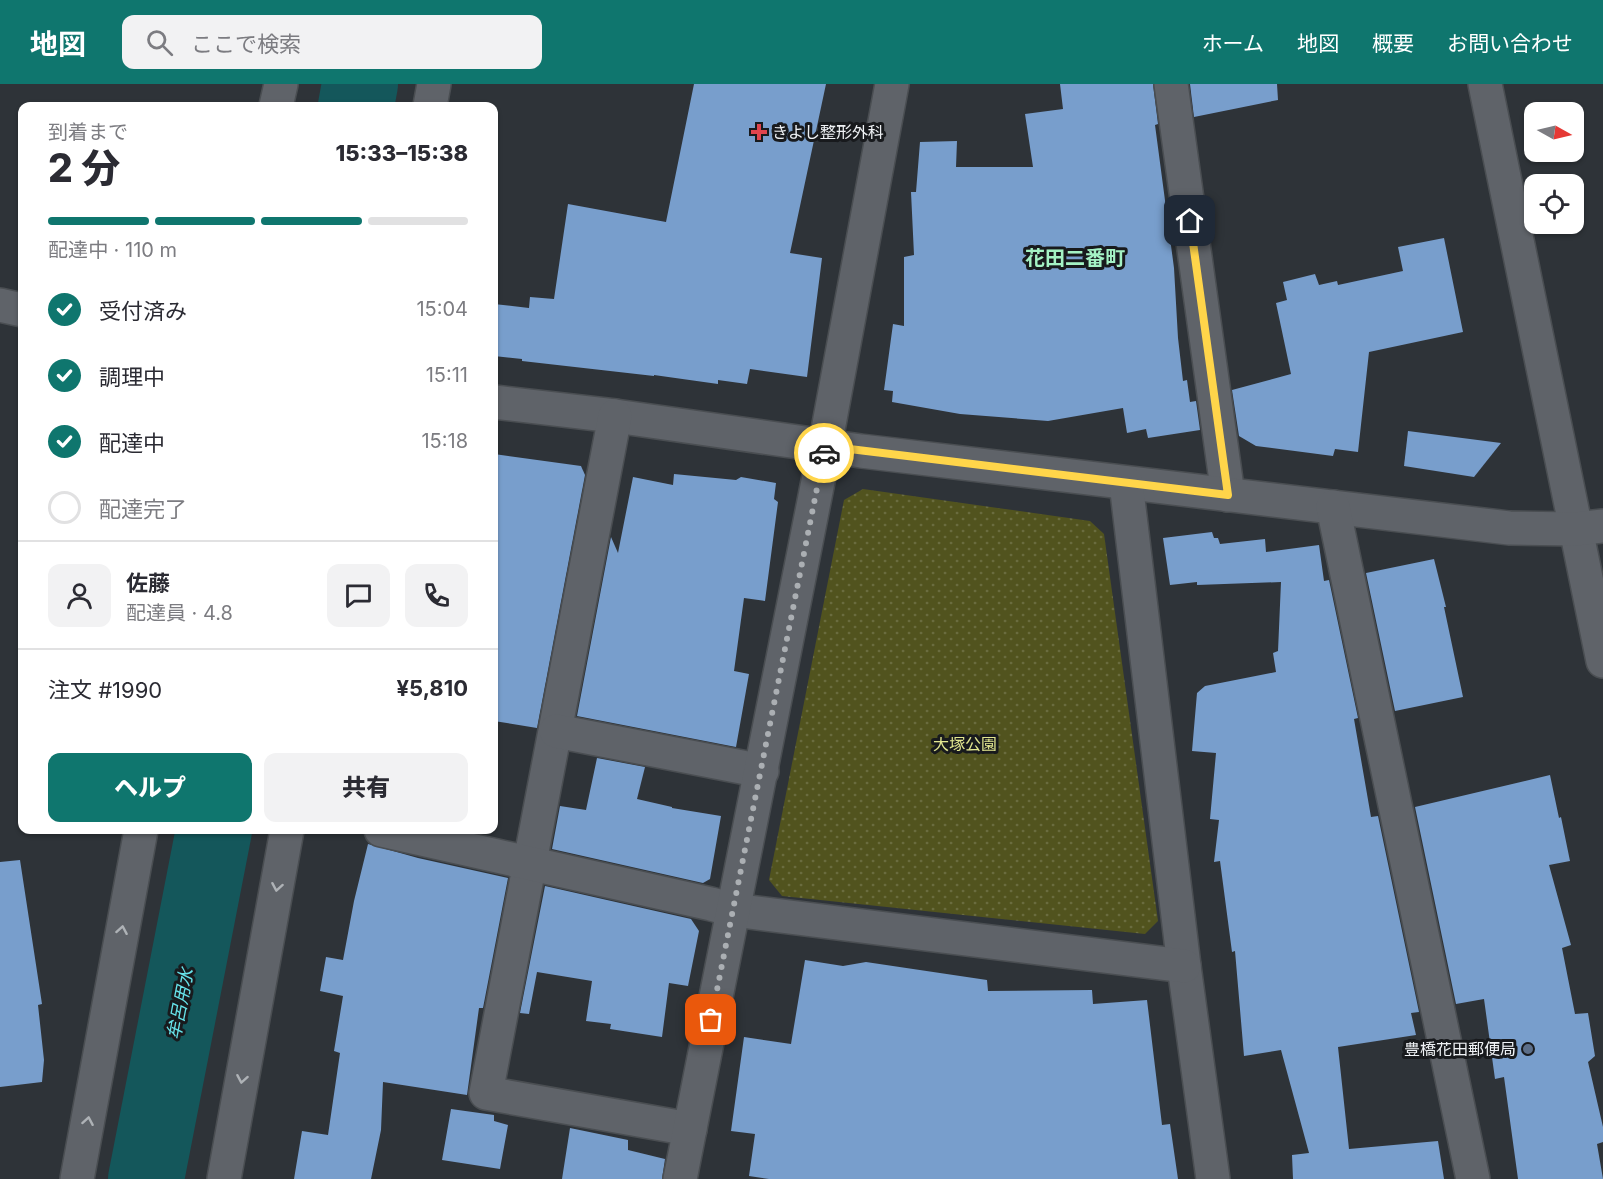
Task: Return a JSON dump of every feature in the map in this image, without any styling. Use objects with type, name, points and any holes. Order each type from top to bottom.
[{"type":"street","points":[[277,102],[281,84]]},
{"type":"street","points":[[431,102],[434,84]]},
{"type":"street","points":[[680,1179],[825,446],[892,84]]},
{"type":"street","points":[[1171,84],[1228,495]]},
{"type":"street","points":[[1485,84],[1589,528],[1603,662]]},
{"type":"street","points":[[0,305],[18,309]]},
{"type":"street","points":[[498,402],[615,416],[825,446],[1509,528],[1589,528]]},
{"type":"street","points":[[615,416],[486,1093],[690,1129]]},
{"type":"street","points":[[1126,483],[1184,966],[1213,1179]]},
{"type":"street","points":[[1334,507],[1473,1179]]},
{"type":"street","points":[[556,731],[762,771]]},
{"type":"street","points":[[77,1179],[140,834]]},
{"type":"street","points":[[224,1179],[286,834]]},
{"type":"street","points":[[399,834],[733,910],[1184,966]]},
{"type":"green space","name":"大塚公園","points":[[863,489],[1090,521],[1104,534],[1158,921],[1145,934],[782,896],[769,880],[844,500]]},
{"type":"building","points":[[694,84],[826,84],[790,253],[822,258],[807,377],[750,369],[747,384],[718,380],[718,384],[498,356],[498,304],[529,308],[530,297],[554,299],[568,204],[666,222]]},
{"type":"building","points":[[1060,84],[1153,84],[1158,124],[1155,125],[1174,268],[1183,381],[1187,380],[1190,402],[1196,401],[1200,430],[1148,438],[1146,429],[1127,433],[1123,408],[1048,421],[960,414],[892,402],[893,391],[884,390],[893,324],[904,326],[904,257],[914,255],[911,192],[916,192],[920,142],[957,141],[956,167],[1033,167],[1025,114],[1063,109]]},
{"type":"building","points":[[1190,84],[1277,84],[1278,100],[1194,117]]},
{"type":"building","points":[[1444,238],[1463,332],[1369,352],[1358,452],[1335,449],[1333,456],[1256,446],[1239,436],[1232,390],[1291,374],[1276,303],[1287,300],[1283,282],[1315,274],[1319,285],[1337,281],[1338,285],[1403,271],[1398,247]]},
{"type":"building","points":[[1408,431],[1501,443],[1474,477],[1404,466]]},
{"type":"building","points":[[498,455],[581,466],[585,475],[537,728],[498,722]]},
{"type":"building","points":[[674,474],[736,480],[741,477],[776,483],[774,499],[778,502],[765,601],[744,598],[734,671],[749,674],[736,747],[577,716],[611,537],[618,553],[633,477],[673,485]]},
{"type":"building","points":[[1212,532],[1220,544],[1265,539],[1266,552],[1319,545],[1324,581],[1329,580],[1358,718],[1354,719],[1371,817],[1378,816],[1419,1012],[1411,1013],[1416,1035],[1338,1047],[1349,1149],[1438,1141],[1444,1179],[1293,1179],[1292,1155],[1309,1153],[1281,1050],[1244,1056],[1235,951],[1232,952],[1220,861],[1214,862],[1219,820],[1210,819],[1216,753],[1192,751],[1197,693],[1205,686],[1276,672],[1273,653],[1278,651],[1281,582],[1197,585],[1197,582],[1170,585],[1163,538]]},
{"type":"building","points":[[1434,559],[1446,607],[1444,607],[1463,697],[1395,711],[1366,573]]},
{"type":"building","points":[[597,758],[645,767],[637,799],[672,808],[721,816],[710,879],[703,883],[552,849],[560,806],[586,810]]},
{"type":"building","points":[[1550,775],[1570,861],[1549,865],[1571,945],[1562,948],[1575,1014],[1588,1013],[1595,1056],[1588,1062],[1603,1127],[1603,1142],[1597,1144],[1603,1179],[1518,1179],[1504,1077],[1495,1079],[1484,999],[1456,1004],[1415,807]]},
{"type":"building","points":[[368,844],[418,858],[508,878],[483,1008],[479,1008],[467,1095],[383,1082],[381,1130],[371,1179],[294,1179],[302,1131],[328,1135],[340,1053],[334,1051],[343,996],[320,991],[326,957],[343,960]]},
{"type":"building","points":[[20,860],[42,1004],[38,1005],[44,1060],[42,1082],[0,1087],[0,862]]},
{"type":"building","points":[[545,886],[691,919],[699,931],[688,986],[669,983],[662,1037],[610,1029],[611,1024],[586,1021],[592,981],[537,972],[529,1014],[520,1013]]},
{"type":"building","points":[[805,960],[843,966],[866,962],[987,980],[988,991],[1092,990],[1093,1004],[1147,1000],[1162,1125],[1170,1124],[1178,1179],[769,1179],[749,1176],[755,1134],[731,1131],[744,1037],[791,1044]]},
{"type":"building","points":[[451,1109],[494,1115],[494,1121],[508,1125],[500,1169],[442,1160]]},
{"type":"building","points":[[570,1128],[628,1140],[628,1150],[665,1159],[662,1179],[562,1179]]},
{"type":"waterway","name":"牟呂用水","points":[[357,102],[360,84]]},
{"type":"waterway","name":"牟呂用水","points":[[146,1179],[213,834]]},
{"type":"way so far","points":[[711,1020],[824,453]]},
{"type":"place","name":"きよし整形外科","points":[[759,132]]},
{"type":"place","name":"豊橋花田郵便局","points":[[1528,1049]]},
{"type":"district","name":"花田二番町","points":[[1075,258]]},
{"type":"route","points":[[824,453],[825,446],[1228,495],[1190,221]]}]
